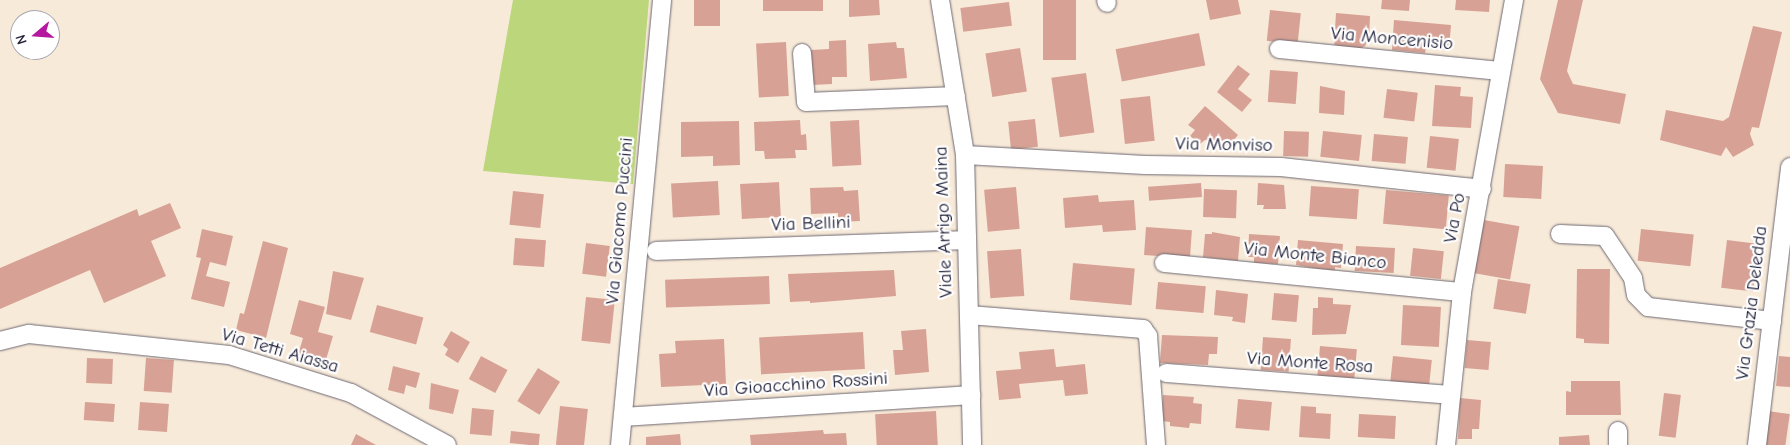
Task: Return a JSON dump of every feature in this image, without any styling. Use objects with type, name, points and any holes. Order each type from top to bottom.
[{"type":"street","name":"Via Giacomo Puccini","points":[[620,445],[662,0]]},
{"type":"street","name":"Viale Arrigo Maina","points":[[940,0],[965,154],[972,445]]},
{"type":"street","name":"Via Po","points":[[1446,445],[1462,292],[1482,189],[1514,0]]},
{"type":"street","name":"Via Moncenisio","points":[[1279,49],[1502,71]]},
{"type":"street","points":[[802,53],[806,102],[956,96]]},
{"type":"street","name":"Via Monviso","points":[[965,154],[1145,165],[1281,167],[1482,189]]},
{"type":"street","name":"Via Grazia Deledda","points":[[1757,445],[1790,167]]},
{"type":"street","points":[[1560,234],[1605,236],[1633,278],[1636,295],[1648,307],[1772,321]]},
{"type":"street","name":"Via Bellini","points":[[656,251],[967,240]]},
{"type":"street","name":"Via Monte Bianco","points":[[1164,263],[1462,292]]},
{"type":"street","points":[[969,315],[1143,329],[1148,336],[1156,445]]},
{"type":"street","name":"Via Tetti Aiassa","points":[[0,341],[29,334],[229,355],[351,393],[447,445]]},
{"type":"street","name":"Via Monte Rosa","points":[[1166,373],[1451,395]]},
{"type":"street","name":"Via Gioacchino Rossini","points":[[623,417],[971,394]]},
{"type":"green space","points":[[513,0],[649,0],[633,184],[483,171]]},
{"type":"building","points":[[694,0],[720,0],[720,26],[694,26]]},
{"type":"building","points":[[763,0],[823,0],[823,11],[763,11]]},
{"type":"building","points":[[849,0],[879,0],[880,15],[849,17]]},
{"type":"building","points":[[1043,0],[1076,0],[1076,60],[1043,60]]},
{"type":"building","points":[[1206,0],[1238,0],[1241,14],[1210,20]]},
{"type":"building","points":[[1382,0],[1410,0],[1409,11],[1381,9]]},
{"type":"building","points":[[1456,0],[1490,0],[1489,12],[1455,10]]},
{"type":"building","points":[[1558,0],[1583,0],[1567,71],[1573,84],[1626,94],[1620,124],[1558,113],[1540,79]]},
{"type":"building","points":[[1009,2],[1012,26],[963,32],[960,8]]},
{"type":"building","points":[[1270,10],[1301,13],[1298,44],[1267,41]]},
{"type":"building","points":[[1336,13],[1370,16],[1369,39],[1365,46],[1358,50],[1342,49],[1334,44]]},
{"type":"building","points":[[1394,20],[1451,25],[1449,50],[1426,48],[1425,53],[1392,50]]},
{"type":"building","points":[[1753,26],[1782,32],[1759,128],[1752,127],[1750,134],[1754,145],[1733,157],[1726,147],[1721,156],[1660,140],[1666,110],[1723,121],[1729,117]]},
{"type":"building","points":[[1199,33],[1205,65],[1122,82],[1116,49]]},
{"type":"building","points":[[846,40],[847,77],[832,77],[832,84],[812,85],[811,50],[829,49],[829,41]]},
{"type":"building","points":[[786,42],[789,96],[759,97],[756,44]]},
{"type":"building","points":[[896,42],[897,48],[904,48],[907,78],[870,81],[868,44]]},
{"type":"building","points":[[1020,48],[1027,91],[992,97],[985,53]]},
{"type":"building","points":[[1238,65],[1250,74],[1238,89],[1252,100],[1242,112],[1217,92]]},
{"type":"building","points":[[1270,70],[1298,72],[1296,104],[1268,102]]},
{"type":"building","points":[[1086,73],[1094,132],[1060,137],[1051,78]]},
{"type":"building","points":[[1435,85],[1461,87],[1460,96],[1473,97],[1471,128],[1432,126]]},
{"type":"building","points":[[1320,86],[1345,91],[1344,115],[1319,113]]},
{"type":"building","points":[[1387,89],[1418,93],[1414,122],[1383,118]]},
{"type":"building","points":[[1150,96],[1155,141],[1125,144],[1120,99]]},
{"type":"building","points":[[1205,106],[1238,135],[1229,146],[1218,138],[1214,141],[1205,140],[1200,144],[1190,136],[1195,130],[1188,125]]},
{"type":"building","points":[[1035,119],[1038,147],[1011,150],[1008,122]]},
{"type":"building","points":[[800,120],[801,135],[806,134],[807,150],[795,150],[796,158],[765,159],[764,151],[755,151],[754,122]]},
{"type":"building","points":[[859,120],[861,165],[832,166],[830,122]]},
{"type":"building","points":[[739,121],[740,165],[713,166],[713,156],[681,157],[681,122]]},
{"type":"building","points":[[1284,131],[1309,132],[1308,157],[1283,156]]},
{"type":"building","points":[[1323,131],[1362,135],[1359,161],[1320,157]]},
{"type":"building","points":[[1374,134],[1408,137],[1406,164],[1372,161]]},
{"type":"building","points":[[1430,136],[1459,139],[1455,171],[1427,168]]},
{"type":"building","points":[[1505,164],[1543,166],[1541,199],[1503,197]]},
{"type":"building","points":[[718,181],[720,215],[673,217],[671,183]]},
{"type":"building","points":[[779,182],[781,217],[742,219],[740,184]]},
{"type":"building","points":[[1201,183],[1202,197],[1149,201],[1148,187]]},
{"type":"building","points":[[1258,183],[1284,185],[1286,209],[1263,209],[1264,205],[1257,205]]},
{"type":"building","points":[[1311,186],[1359,189],[1357,219],[1309,216]]},
{"type":"building","points":[[843,187],[844,191],[858,190],[860,221],[838,222],[838,213],[811,214],[810,188]]},
{"type":"building","points":[[1016,187],[1020,229],[988,232],[984,190]]},
{"type":"building","points":[[1204,189],[1237,190],[1236,218],[1203,217]]},
{"type":"building","points":[[1386,190],[1449,195],[1446,229],[1383,224]]},
{"type":"building","points":[[513,191],[544,194],[540,228],[509,225]]},
{"type":"building","points":[[1098,195],[1099,202],[1134,200],[1136,230],[1103,232],[1102,225],[1065,228],[1063,198]]},
{"type":"building","points":[[170,203],[181,228],[151,241],[166,276],[104,303],[90,270],[0,309],[0,268],[137,209],[139,216]]},
{"type":"building","points":[[1484,220],[1519,226],[1510,279],[1475,273]]},
{"type":"building","points":[[1146,227],[1192,230],[1190,258],[1144,255]]},
{"type":"building","points":[[202,229],[233,236],[226,266],[210,262],[206,276],[230,282],[224,307],[191,299],[201,258],[196,257]]},
{"type":"building","points":[[1641,229],[1694,235],[1690,266],[1638,261]]},
{"type":"building","points":[[1212,232],[1240,237],[1238,261],[1203,257],[1205,234],[1212,234]]},
{"type":"building","points":[[1249,234],[1280,236],[1278,264],[1254,263],[1254,257],[1248,257]]},
{"type":"building","points":[[515,238],[546,240],[544,267],[513,265]]},
{"type":"building","points":[[1298,240],[1343,244],[1341,268],[1335,267],[1335,272],[1296,265]]},
{"type":"building","points":[[1727,240],[1759,244],[1753,292],[1721,288]]},
{"type":"building","points":[[263,241],[288,248],[266,338],[236,330],[240,313],[244,314]]},
{"type":"building","points":[[586,243],[610,246],[606,277],[582,274]]},
{"type":"building","points":[[1356,246],[1395,248],[1394,273],[1355,271]]},
{"type":"building","points":[[1413,248],[1444,251],[1441,279],[1410,276]]},
{"type":"building","points":[[1021,249],[1024,296],[990,298],[987,251]]},
{"type":"building","points":[[1073,263],[1135,268],[1132,305],[1070,300]]},
{"type":"building","points":[[1577,269],[1610,269],[1609,344],[1584,343],[1584,339],[1576,338]]},
{"type":"building","points":[[894,270],[896,296],[810,303],[810,301],[790,302],[788,274]]},
{"type":"building","points":[[333,271],[364,278],[351,320],[326,314]]},
{"type":"building","points":[[769,276],[770,304],[666,308],[665,280]]},
{"type":"building","points":[[1498,279],[1531,284],[1526,314],[1493,309]]},
{"type":"building","points":[[1158,282],[1206,286],[1203,313],[1156,309]]},
{"type":"building","points":[[1216,290],[1248,294],[1245,323],[1232,321],[1233,317],[1214,315]]},
{"type":"building","points":[[1274,293],[1299,295],[1297,322],[1272,320]]},
{"type":"building","points":[[586,297],[615,300],[610,344],[581,341]]},
{"type":"building","points":[[1318,297],[1333,298],[1333,304],[1351,305],[1346,334],[1312,335],[1313,308],[1318,308]]},
{"type":"building","points":[[299,300],[325,307],[318,332],[333,336],[325,363],[298,355],[303,338],[290,334]]},
{"type":"building","points":[[377,305],[423,317],[416,344],[370,332]]},
{"type":"building","points":[[1403,305],[1441,307],[1439,347],[1401,345]]},
{"type":"building","points":[[926,329],[929,372],[895,375],[893,350],[903,350],[901,331]]},
{"type":"building","points":[[451,331],[470,342],[458,363],[445,355],[448,349],[443,345]]},
{"type":"building","points":[[863,332],[865,369],[761,374],[759,337]]},
{"type":"building","points":[[1162,335],[1218,337],[1217,354],[1209,354],[1208,365],[1160,363]]},
{"type":"building","points":[[1263,337],[1291,339],[1289,372],[1261,370]]},
{"type":"building","points":[[724,339],[726,384],[661,387],[659,354],[676,353],[675,341]]},
{"type":"building","points":[[1467,340],[1491,342],[1488,370],[1465,368]]},
{"type":"building","points":[[1320,346],[1357,349],[1354,379],[1317,376]]},
{"type":"building","points":[[1054,349],[1056,367],[1085,364],[1088,394],[1065,396],[1063,380],[1019,384],[1021,398],[999,400],[996,371],[1021,369],[1019,352]]},
{"type":"building","points":[[481,356],[507,370],[495,393],[469,379]]},
{"type":"building","points":[[1393,356],[1432,360],[1429,387],[1390,383]]},
{"type":"building","points":[[1779,356],[1790,357],[1790,387],[1776,386]]},
{"type":"building","points":[[87,358],[113,359],[112,384],[86,383]]},
{"type":"building","points":[[146,358],[174,360],[172,393],[144,391]]},
{"type":"building","points":[[393,366],[420,373],[416,388],[406,385],[404,394],[388,390]]},
{"type":"building","points":[[538,368],[560,382],[539,415],[517,401]]},
{"type":"building","points":[[1571,381],[1620,381],[1621,415],[1566,415],[1566,391],[1571,392]]},
{"type":"building","points":[[431,383],[459,390],[453,414],[429,409]]},
{"type":"building","points":[[1664,393],[1681,395],[1676,438],[1659,436]]},
{"type":"building","points":[[1163,395],[1194,397],[1193,403],[1202,404],[1201,424],[1190,423],[1189,428],[1170,426],[1170,422],[1161,421]]},
{"type":"building","points":[[1460,398],[1481,400],[1479,429],[1472,429],[1472,439],[1458,439]]},
{"type":"building","points":[[1238,399],[1272,402],[1269,431],[1235,428]]},
{"type":"building","points":[[85,402],[115,404],[114,422],[84,420]]},
{"type":"building","points":[[140,402],[169,404],[167,432],[138,430]]},
{"type":"building","points":[[560,406],[588,409],[584,445],[556,445]]},
{"type":"building","points":[[1301,406],[1316,407],[1316,413],[1331,414],[1330,439],[1299,437]]},
{"type":"building","points":[[472,408],[494,410],[492,436],[470,434]]},
{"type":"building","points":[[936,411],[938,445],[877,445],[875,414]]},
{"type":"building","points":[[1768,411],[1790,414],[1785,445],[1763,445]]},
{"type":"building","points":[[1359,414],[1396,416],[1395,439],[1358,437]]},
{"type":"building","points":[[823,430],[824,434],[846,433],[847,445],[751,445],[750,435]]},
{"type":"building","points":[[511,431],[540,434],[539,445],[510,443]]},
{"type":"building","points":[[356,434],[376,445],[351,445]]},
{"type":"building","points":[[680,434],[681,445],[646,445],[646,437]]},
{"type":"building","points":[[1589,435],[1590,445],[1559,445],[1559,437]]}]
